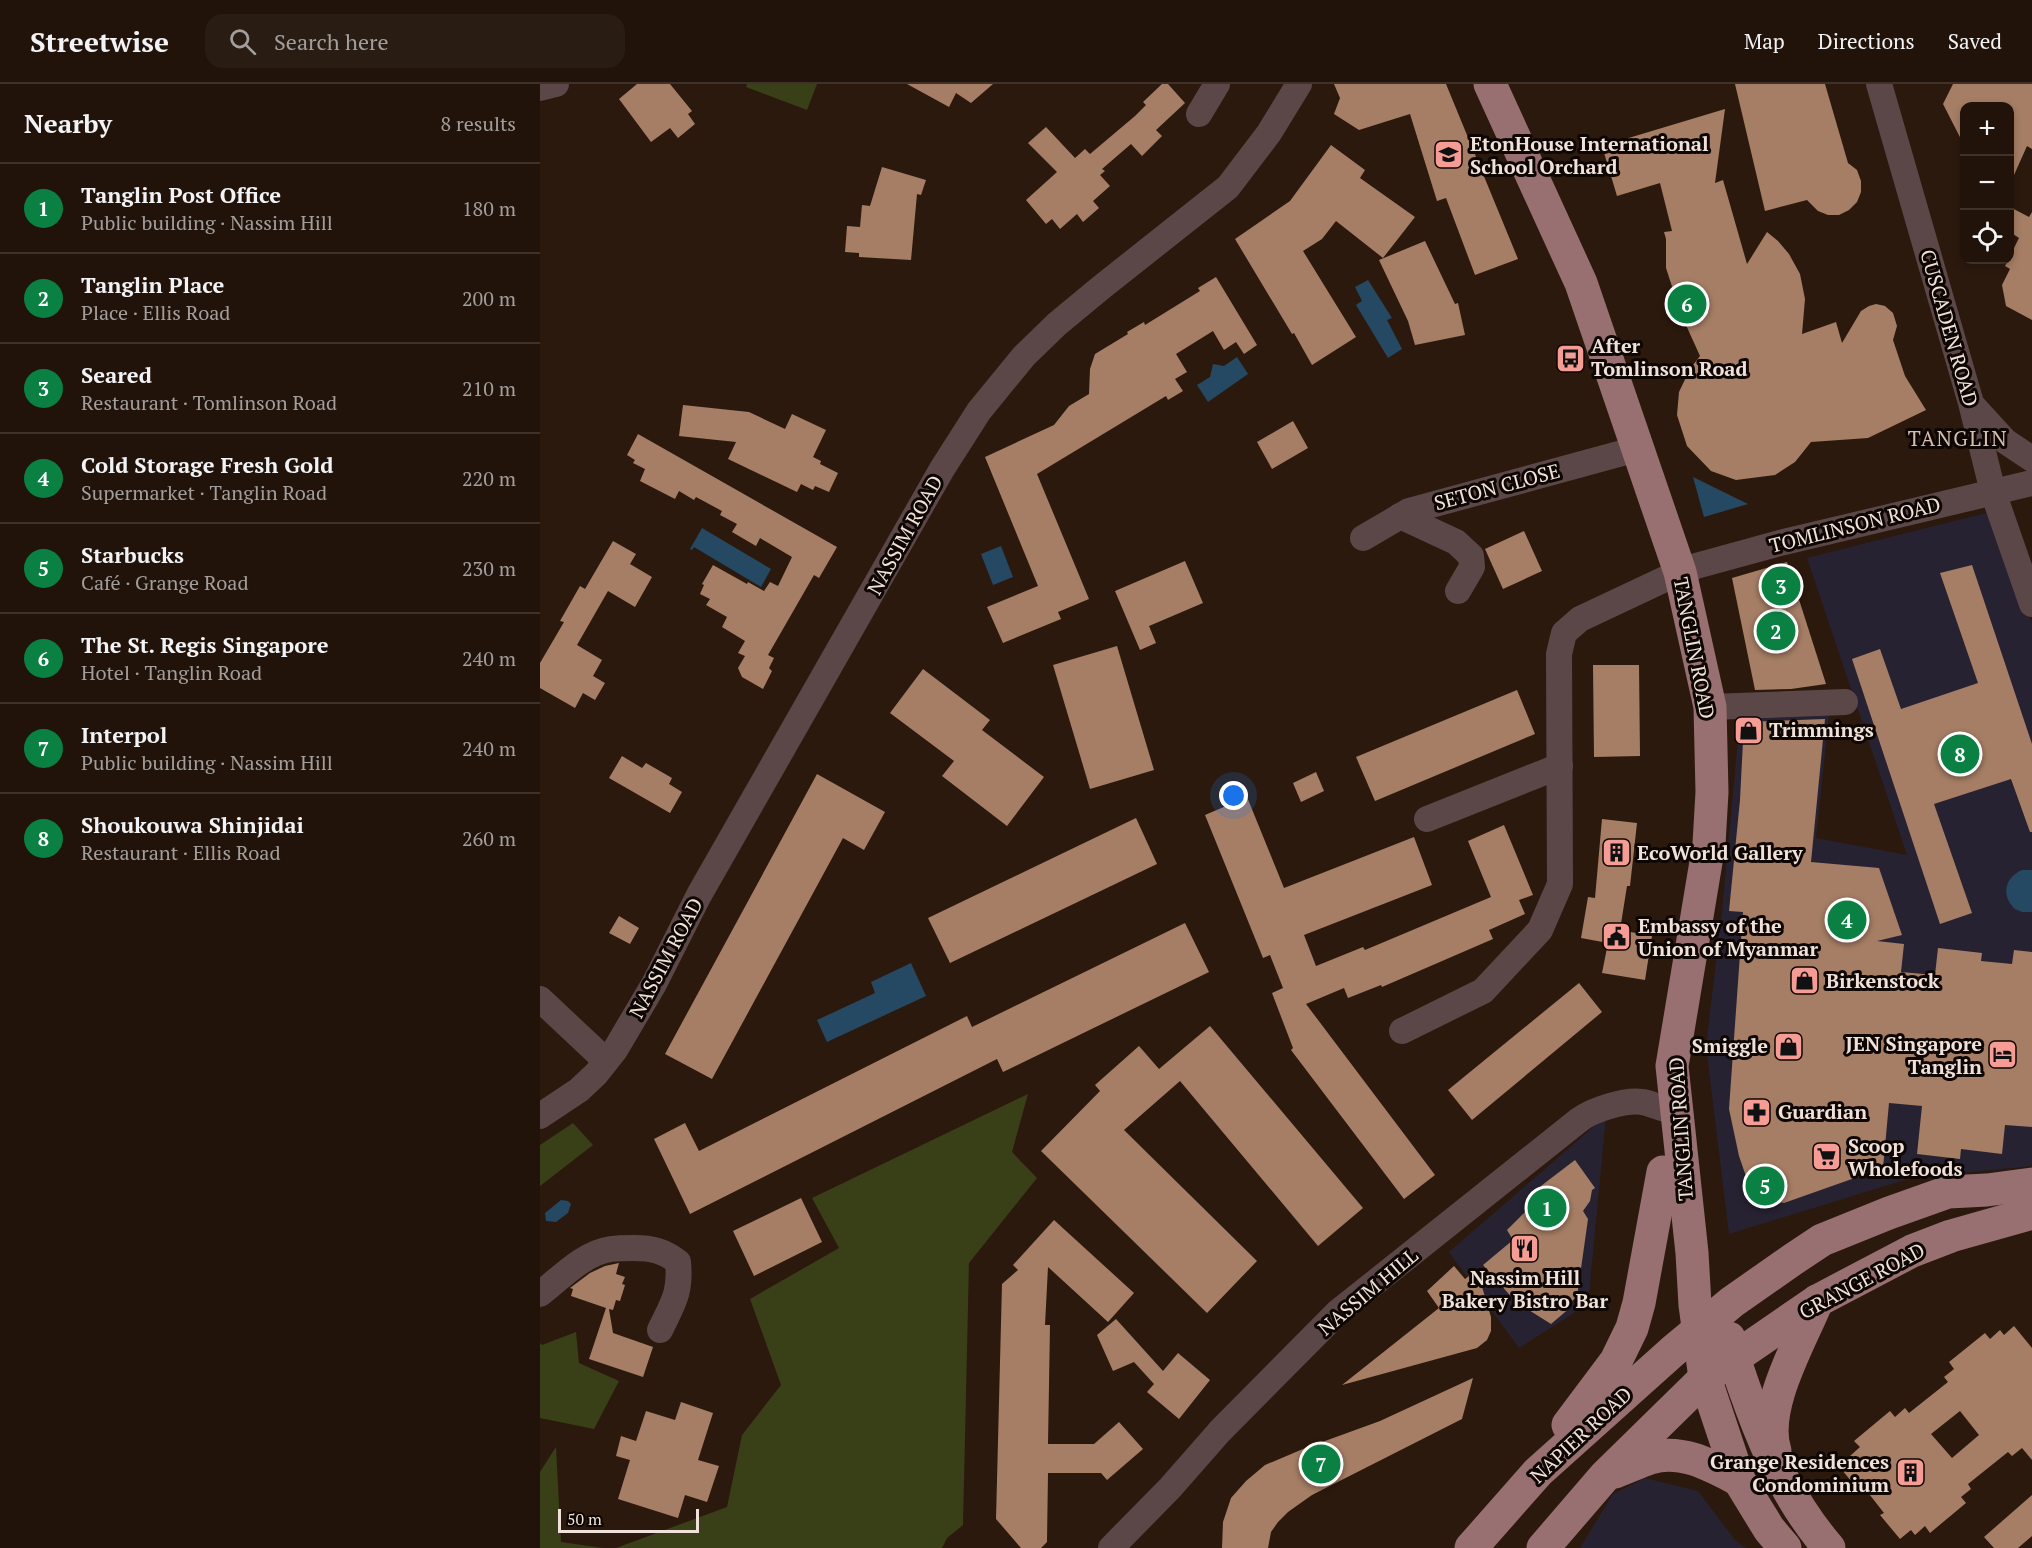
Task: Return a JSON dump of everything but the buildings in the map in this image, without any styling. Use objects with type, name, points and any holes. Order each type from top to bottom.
[{"type":"main road","name":"TANGLIN ROAD","points":[[1490,84],[1581,283],[1680,572],[1710,707],[1712,792],[1709,844],[1672,1066],[1692,1253],[1706,1314],[1705,1378],[1739,1480],[1769,1529],[1785,1548]]},
{"type":"main road","points":[[1672,1066],[1665,1109],[1663,1172],[1667,1245],[1673,1263],[1706,1314],[1741,1296],[1822,1240],[1879,1216],[1948,1192],[2032,1185]]},
{"type":"main road","points":[[1538,1472],[1566,1428],[1616,1361],[1632,1328],[1639,1303],[1663,1172]]},
{"type":"main road","name":"GRANGE ROAD","points":[[1705,1378],[1817,1301],[1912,1251],[1951,1236],[2032,1213]]},
{"type":"main road","points":[[1786,1487],[1771,1440],[1777,1398],[1790,1360],[1817,1301]]},
{"type":"main road","name":"TANGLIN ROAD","points":[[1706,1314],[1734,1360],[1759,1428],[1786,1487],[1801,1514],[1828,1548]]},
{"type":"main road","name":"NAPIER ROAD","points":[[1471,1548],[1538,1472],[1706,1314]]},
{"type":"main road","points":[[1544,1548],[1605,1476],[1705,1378]]},
{"type":"main road","points":[[1605,1476],[1652,1457],[1680,1456],[1705,1463],[1739,1480]]},
{"type":"street","points":[[540,88],[556,84]]},
{"type":"street","points":[[1199,114],[1217,84]]},
{"type":"street","name":"NASSIM ROAD","points":[[540,1116],[579,1090],[606,1062],[654,984],[699,895],[942,469],[979,411],[1024,356],[1057,324],[1228,187],[1269,133],[1299,84]]},
{"type":"street","name":"CUSCADEN ROAD","points":[[1879,84],[1971,403],[1993,492],[2032,604]]},
{"type":"street","points":[[1971,403],[2005,441],[2032,459]]},
{"type":"street","name":"SETON CLOSE","points":[[1363,538],[1409,511],[1637,449]]},
{"type":"street","name":"TOMLINSON ROAD","points":[[1402,1031],[1483,991],[1540,930],[1560,884],[1558,654],[1564,633],[1580,619],[1680,572],[1784,542],[2032,483]]},
{"type":"street","points":[[1400,516],[1456,543],[1471,556],[1472,567],[1458,591]]},
{"type":"street","points":[[1710,707],[1845,702]]},
{"type":"street","points":[[1427,819],[1560,766]]},
{"type":"street","points":[[540,999],[606,1062]]},
{"type":"street","name":"NASSIM HILL","points":[[1111,1548],[1170,1488],[1220,1431],[1338,1312],[1585,1115],[1614,1105],[1640,1101],[1665,1109]]},
{"type":"street","points":[[540,1294],[594,1254],[611,1249],[629,1248],[647,1248],[665,1252],[678,1262],[680,1279],[677,1296],[660,1330]]},
{"type":"shaded area","points":[[1990,512],[2032,624],[2032,1166],[1911,1178],[1729,1234],[1706,1046],[1722,912],[1740,717],[1829,715],[1816,838],[1907,855],[1807,558]]},
{"type":"shaded area","points":[[1606,1116],[1588,1304],[1519,1348],[1449,1252]]},
{"type":"shaded area","points":[[1645,1478],[1698,1491],[1735,1540],[1746,1548],[1580,1548],[1613,1494]]},
{"type":"green space","points":[[747,84],[817,84],[807,110],[746,87]]},
{"type":"green space","points":[[1028,1094],[1012,1152],[1037,1178],[969,1263],[963,1525],[947,1538],[942,1548],[616,1548],[727,1507],[742,1435],[781,1385],[750,1299],[839,1248],[812,1198]]},
{"type":"green space","points":[[573,1123],[593,1145],[540,1186],[540,1145]]},
{"type":"green space","points":[[576,1332],[579,1363],[619,1381],[594,1429],[540,1418],[540,1343],[542,1345]]},
{"type":"green space","points":[[556,1447],[561,1542],[603,1548],[540,1548],[540,1472]]},
{"type":"water","points":[[1368,280],[1392,318],[1387,320],[1402,349],[1388,358],[1356,305],[1362,301],[1355,287]]},
{"type":"water","points":[[1237,357],[1248,374],[1208,402],[1197,385],[1210,377],[1213,364],[1224,366]]},
{"type":"water","points":[[1693,477],[1748,504],[1704,517]]},
{"type":"water","points":[[702,528],[771,569],[761,587],[694,547],[690,549]]},
{"type":"water","points":[[1001,546],[1013,577],[993,585],[981,554]]},
{"type":"water","points":[[2022,870],[2032,870],[2032,912],[2015,909],[2006,893],[2008,882]]},
{"type":"water","points":[[911,963],[926,996],[827,1042],[817,1020],[875,993],[871,982]]},
{"type":"water","points":[[561,1200],[571,1204],[568,1213],[556,1222],[546,1221],[545,1213]]},
{"type":"place","name":"EtonHouse International School Orchard","points":[[1449,155]]},
{"type":"place","name":"The St. Regis Singapore","points":[[1687,304]]},
{"type":"place","name":"After Tomlinson Road","points":[[1570,358]]},
{"type":"place","name":"Seared","points":[[1781,586]]},
{"type":"place","name":"Tanglin Place","points":[[1776,631]]},
{"type":"place","name":"Trimmings","points":[[1748,730]]},
{"type":"place","name":"Shoukouwa Shinjidai","points":[[1960,754]]},
{"type":"place","name":"EcoWorld Gallery","points":[[1616,853]]},
{"type":"place","name":"Cold Storage Fresh Gold","points":[[1847,920]]},
{"type":"place","name":"Embassy of the Union of Myanmar","points":[[1617,937]]},
{"type":"place","name":"Birkenstock","points":[[1805,981]]},
{"type":"place","name":"Smiggle","points":[[1789,1046]]},
{"type":"place","name":"JEN Singapore Tanglin","points":[[2003,1055]]},
{"type":"place","name":"Guardian","points":[[1757,1112]]},
{"type":"place","name":"Scoop Wholefoods","points":[[1827,1157]]},
{"type":"place","name":"Starbucks","points":[[1765,1186]]},
{"type":"place","name":"Tanglin Post Office","points":[[1547,1208]]},
{"type":"place","name":"Nassim Hill Bakery Bistro Bar","points":[[1525,1248]]},
{"type":"place","name":"Interpol","points":[[1321,1464]]},
{"type":"place","name":"Grange Residences Condominium","points":[[1910,1473]]},
{"type":"district","name":"TANGLIN","points":[[1958,439]]}]
